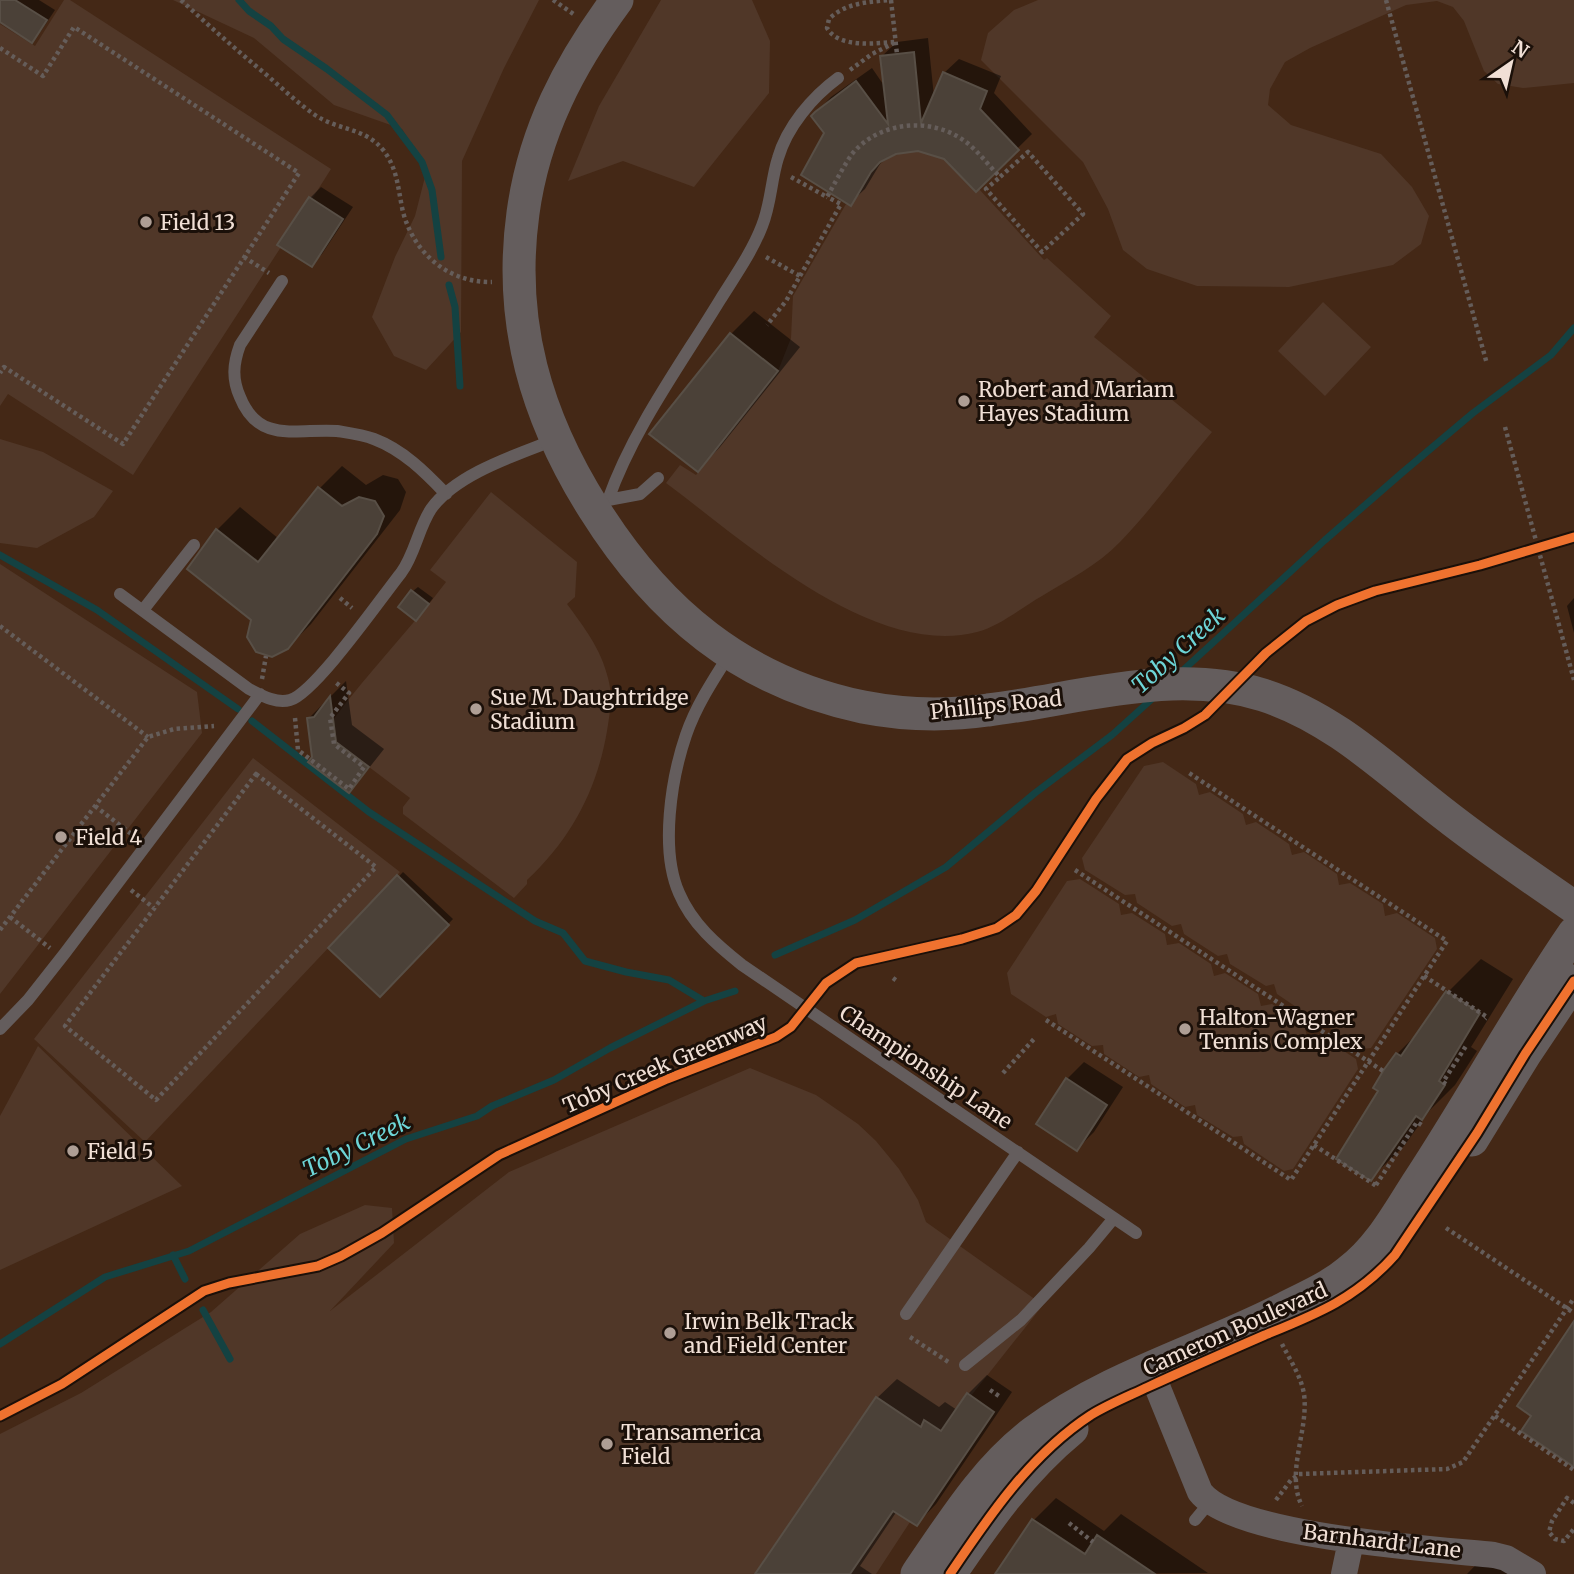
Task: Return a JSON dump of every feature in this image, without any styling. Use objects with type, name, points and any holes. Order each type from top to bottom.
[{"type":"street","name":"Phillips Road","points":[[617,0],[584,47],[553,104],[534,160],[523,214],[519,283],[523,327],[538,396],[556,439],[601,504],[608,531],[648,584],[683,618],[730,653],[773,677],[810,692],[862,707],[911,714],[968,713],[1173,684],[1224,687],[1261,694],[1301,709],[1337,730],[1492,852],[1574,907]]},
{"type":"street","name":"Cameron Boulevard","points":[[950,1574],[1001,1502],[1040,1457],[1090,1416],[1154,1376],[1337,1280],[1373,1249],[1446,1140],[1508,1034],[1574,933]]},
{"type":"street","name":"Cameron Boulevard","points":[[918,1574],[983,1481],[1018,1445],[1074,1405],[1323,1311],[1352,1294],[1379,1272],[1395,1255],[1477,1133],[1524,1054],[1574,981]]},
{"type":"street","name":"Barnhardt Lane","points":[[1154,1376],[1200,1492],[1203,1511],[1222,1510],[1251,1520],[1351,1541],[1494,1555],[1506,1558],[1532,1574]]},
{"type":"street","points":[[1344,1574],[1351,1541]]},
{"type":"lane","points":[[601,504],[627,454],[762,227],[783,144],[808,106],[822,90],[838,78]]},
{"type":"lane","points":[[282,281],[240,345],[236,356],[234,378],[242,403],[248,412],[265,426],[286,433],[335,431],[388,445],[415,464],[446,494]]},
{"type":"lane","points":[[120,594],[239,682],[272,699],[287,701],[314,684],[405,567],[431,509],[446,494],[492,466],[556,439]]},
{"type":"lane","points":[[601,504],[640,494],[659,478]]},
{"type":"lane","points":[[143,610],[194,545]]},
{"type":"lane","name":"Championship Lane","points":[[730,653],[694,716],[678,765],[669,843],[674,881],[684,904],[704,931],[742,965],[1136,1233]]},
{"type":"lane","points":[[0,1030],[62,957],[260,694]]},
{"type":"lane","points":[[906,1314],[1018,1152]]},
{"type":"lane","points":[[965,1365],[1021,1320],[1114,1218]]},
{"type":"path","points":[[181,0],[312,113],[334,127],[366,135],[382,149],[393,166],[407,222],[424,252],[435,264],[461,278],[493,282]]},
{"type":"path","points":[[553,0],[575,15]]},
{"type":"path","points":[[896,42],[854,42],[834,36],[827,28],[829,19],[844,8],[890,0],[896,42],[897,54]]},
{"type":"path","points":[[1386,0],[1487,364]]},
{"type":"path","points":[[0,48],[43,76],[74,27],[299,173],[123,444],[4,367],[0,373]]},
{"type":"path","points":[[838,78],[872,54],[896,42]]},
{"type":"path","points":[[827,197],[859,147],[880,133],[904,126],[930,127],[954,135],[975,150],[1000,177]]},
{"type":"path","points":[[1028,152],[1083,214],[1042,252],[986,189],[1000,177],[1028,152]]},
{"type":"path","points":[[767,325],[786,301],[841,204],[776,167]]},
{"type":"path","points":[[750,248],[800,276]]},
{"type":"path","points":[[244,257],[282,281]]},
{"type":"path","points":[[1505,427],[1574,680]]},
{"type":"path","points":[[1526,551],[1550,545]]},
{"type":"path","points":[[340,598],[356,611]]},
{"type":"path","points":[[0,626],[148,737]]},
{"type":"path","points":[[295,718],[298,750],[349,789],[364,767],[334,744],[330,718],[349,693],[335,682]]},
{"type":"path","points":[[0,930],[148,737],[174,729],[201,726]]},
{"type":"path","points":[[1046,1020],[1292,1180],[1447,941],[1189,773]]},
{"type":"path","points":[[256,774],[376,867],[156,1100],[65,1026],[154,908],[256,774]]},
{"type":"path","points":[[95,806],[146,845]]},
{"type":"path","points":[[1075,870],[1383,1071]]},
{"type":"path","points":[[119,881],[154,908]]},
{"type":"path","points":[[10,917],[62,957]]},
{"type":"path","points":[[1423,976],[1487,1017],[1479,1028]]},
{"type":"path","points":[[1003,1073],[1034,1039]]},
{"type":"path","points":[[1443,1096],[1449,1086],[1443,1082],[1471,1040]]},
{"type":"path","points":[[1376,1185],[1417,1122],[1423,1126],[1430,1116]]},
{"type":"path","points":[[1314,1145],[1404,1204]]},
{"type":"path","points":[[1446,1228],[1574,1313]]},
{"type":"path","points":[[1274,1502],[1296,1475],[1447,1469],[1463,1462],[1574,1298]]},
{"type":"path","points":[[910,1337],[950,1364]]},
{"type":"path","points":[[1282,1344],[1304,1394],[1296,1489],[1305,1511]]},
{"type":"path","points":[[990,1390],[999,1396]]},
{"type":"path","points":[[1495,1416],[1574,1470]]},
{"type":"path","points":[[1574,1503],[1567,1498],[1552,1521],[1549,1532],[1555,1539],[1564,1541],[1574,1529]]},
{"type":"path","points":[[1069,1522],[1093,1542]]},
{"type":"shaded area","points":[[0,0],[1574,0],[1574,1574],[0,1574]]},
{"type":"shaded area","name":"Field 13","points":[[64,0],[70,0],[331,169],[312,199],[309,197],[278,245],[281,247],[133,475],[8,394],[0,406],[0,24],[35,46]]},
{"type":"shaded area","points":[[173,0],[539,0],[504,68],[462,161],[461,332],[426,370],[394,356],[372,317],[395,257],[415,216],[427,169],[402,129],[334,105],[254,38]]},
{"type":"shaded area","points":[[661,0],[752,0],[770,41],[769,93],[694,187],[623,161],[568,181],[599,106]]},
{"type":"shaded area","points":[[1038,0],[1574,0],[1574,83],[1523,88],[1498,84],[1484,71],[1464,21],[1453,7],[1437,1],[1406,5],[1310,48],[1285,62],[1270,89],[1268,105],[1291,125],[1381,154],[1412,187],[1429,216],[1421,244],[1393,265],[1289,287],[1197,286],[1147,269],[1123,250],[1108,209],[1083,162],[981,60],[988,33],[1014,10]]},
{"type":"shaded area","name":"Robert and Mariam Hayes Stadium","points":[[918,151],[944,159],[976,192],[979,189],[1044,260],[1047,258],[1111,316],[1094,337],[1212,432],[1144,516],[1102,558],[994,626],[977,632],[937,636],[896,628],[853,612],[812,589],[771,563],[666,483],[680,465],[696,475],[778,371],[791,338],[793,296],[846,204],[851,206],[870,176],[884,161],[893,156]]},
{"type":"shaded area","points":[[1323,302],[1371,347],[1325,396],[1278,351]]},
{"type":"shaded area","points":[[0,439],[43,452],[113,491],[94,517],[37,548],[0,543]]},
{"type":"shaded area","name":"Sue M. Daughtridge Stadium","points":[[491,492],[577,562],[575,597],[567,604],[596,648],[605,667],[610,691],[609,718],[602,753],[589,793],[557,848],[514,898],[403,814],[403,807],[410,798],[336,742],[333,720],[446,582],[430,570]]},
{"type":"shaded area","name":"Field 4","points":[[0,564],[197,692],[202,733],[0,994]]},
{"type":"shaded area","points":[[253,758],[400,872],[145,1142],[34,1039]]},
{"type":"shaded area","name":"Halton-Wagner Tennis Complex","points":[[1163,762],[1196,784],[1199,795],[1210,792],[1243,814],[1246,825],[1256,822],[1289,844],[1292,855],[1304,852],[1337,874],[1339,885],[1350,883],[1383,904],[1385,916],[1397,913],[1435,938],[1437,949],[1371,1048],[1363,1049],[1323,1024],[1321,1014],[1311,1017],[1277,994],[1274,984],[1266,986],[1230,964],[1227,954],[1218,956],[1184,934],[1181,924],[1172,926],[1137,903],[1135,894],[1125,895],[1085,870],[1082,858],[1144,766]]},
{"type":"shaded area","name":"Halton-Wagner Tennis Complex","points":[[1080,879],[1119,904],[1121,915],[1132,913],[1165,934],[1167,945],[1179,943],[1211,964],[1214,976],[1225,973],[1258,994],[1261,1006],[1272,1004],[1304,1025],[1307,1036],[1318,1034],[1356,1059],[1358,1069],[1293,1169],[1284,1171],[1244,1144],[1242,1136],[1233,1137],[1197,1115],[1195,1105],[1185,1107],[1151,1084],[1149,1075],[1139,1077],[1104,1054],[1103,1045],[1092,1046],[1058,1024],[1056,1014],[1046,1017],[1011,994],[1007,973],[1067,881]]},
{"type":"shaded area","name":"Field 5","points":[[38,1046],[182,1186],[0,1270],[0,1116]]},
{"type":"shaded area","name":"Irwin Belk Track and Field Center","points":[[750,1068],[816,1095],[858,1124],[899,1169],[918,1200],[926,1222],[1043,1305],[971,1396],[994,1412],[917,1526],[910,1522],[876,1574],[0,1574],[0,1434],[81,1393],[211,1312],[300,1234],[365,1205],[392,1208],[394,1243],[330,1311],[509,1172]]},
{"type":"building","points":[[0,0],[15,0],[47,20],[32,43],[0,22]]},
{"type":"building","points":[[914,52],[921,123],[943,72],[987,91],[980,109],[1019,150],[976,192],[944,159],[918,151],[896,154],[880,162],[851,206],[801,175],[824,133],[811,116],[856,81],[888,124],[880,56]]},
{"type":"building","points":[[309,197],[343,219],[312,267],[277,245]]},
{"type":"building","points":[[730,333],[778,371],[698,472],[649,434]]},
{"type":"building","points":[[318,487],[342,506],[359,497],[375,501],[384,516],[377,534],[288,649],[272,657],[256,652],[247,637],[251,620],[187,569],[216,529],[258,562]]},
{"type":"building","points":[[411,590],[429,604],[416,621],[398,607]]},
{"type":"building","points":[[330,696],[336,742],[369,767],[349,793],[308,762],[312,757],[307,718],[314,717]]},
{"type":"building","points":[[397,875],[449,925],[380,997],[328,948]]},
{"type":"building","points":[[1446,991],[1480,1013],[1439,1081],[1445,1085],[1422,1120],[1416,1116],[1371,1181],[1336,1159],[1378,1091],[1373,1088],[1383,1071],[1396,1053],[1401,1056]]},
{"type":"building","points":[[1066,1078],[1107,1105],[1077,1151],[1036,1124]]},
{"type":"building","points":[[1574,1321],[1574,1467],[1521,1431],[1531,1416],[1517,1406]]},
{"type":"building","points":[[967,1393],[994,1412],[917,1526],[893,1511],[850,1574],[755,1574],[876,1397],[921,1427],[924,1420],[941,1431]]},
{"type":"building","points":[[1032,1519],[1085,1554],[1097,1535],[1155,1574],[995,1574]]},
{"type":"waterway","points":[[239,0],[283,39],[387,115],[422,162],[432,190],[441,257]]},
{"type":"waterway","points":[[449,285],[455,307],[460,386]]},
{"type":"waterway","name":"Toby Creek","points":[[1180,673],[1403,472],[1473,413],[1551,355],[1574,328]]},
{"type":"waterway","points":[[0,555],[97,610],[238,709]]},
{"type":"waterway","name":"Toby Creek","points":[[775,955],[855,920],[946,867],[1035,793],[1112,735],[1153,698]]},
{"type":"waterway","points":[[252,721],[369,812],[535,921],[563,933],[585,961],[669,980],[704,1001]]},
{"type":"waterway","name":"Toby Creek","points":[[0,1344],[105,1277],[189,1251],[406,1139],[477,1116],[492,1106],[554,1080],[610,1048],[704,1001],[735,991]]},
{"type":"waterway","points":[[173,1255],[185,1279]]},
{"type":"waterway","points":[[203,1310],[230,1359]]},
{"type":"cycle path","name":"Toby Creek Greenway","points":[[0,1416],[62,1384],[204,1291],[229,1283],[318,1266],[341,1256],[382,1233],[499,1155],[667,1079],[776,1037],[791,1027],[826,983],[856,963],[962,939],[997,928],[1016,915],[1036,891],[1096,799],[1127,759],[1205,715],[1266,653],[1306,621],[1337,605],[1375,591],[1480,565],[1574,537]]},
{"type":"cycle path","points":[[950,1574],[996,1508],[1030,1467],[1049,1448],[1091,1415],[1319,1312],[1351,1294],[1381,1270],[1395,1255],[1477,1133],[1574,981]]},
{"type":"place","name":"Field 13","points":[[146,222]]},
{"type":"place","name":"Robert and Mariam Hayes Stadium","points":[[964,401]]},
{"type":"place","name":"Sue M. Daughtridge Stadium","points":[[476,709]]},
{"type":"place","name":"Field 4","points":[[61,837]]},
{"type":"place","name":"Halton-Wagner Tennis Complex","points":[[1185,1029]]},
{"type":"place","name":"Field 5","points":[[73,1151]]},
{"type":"place","name":"Irwin Belk Track and Field Center","points":[[670,1333]]},
{"type":"place","name":"Transamerica Field","points":[[607,1444]]}]
